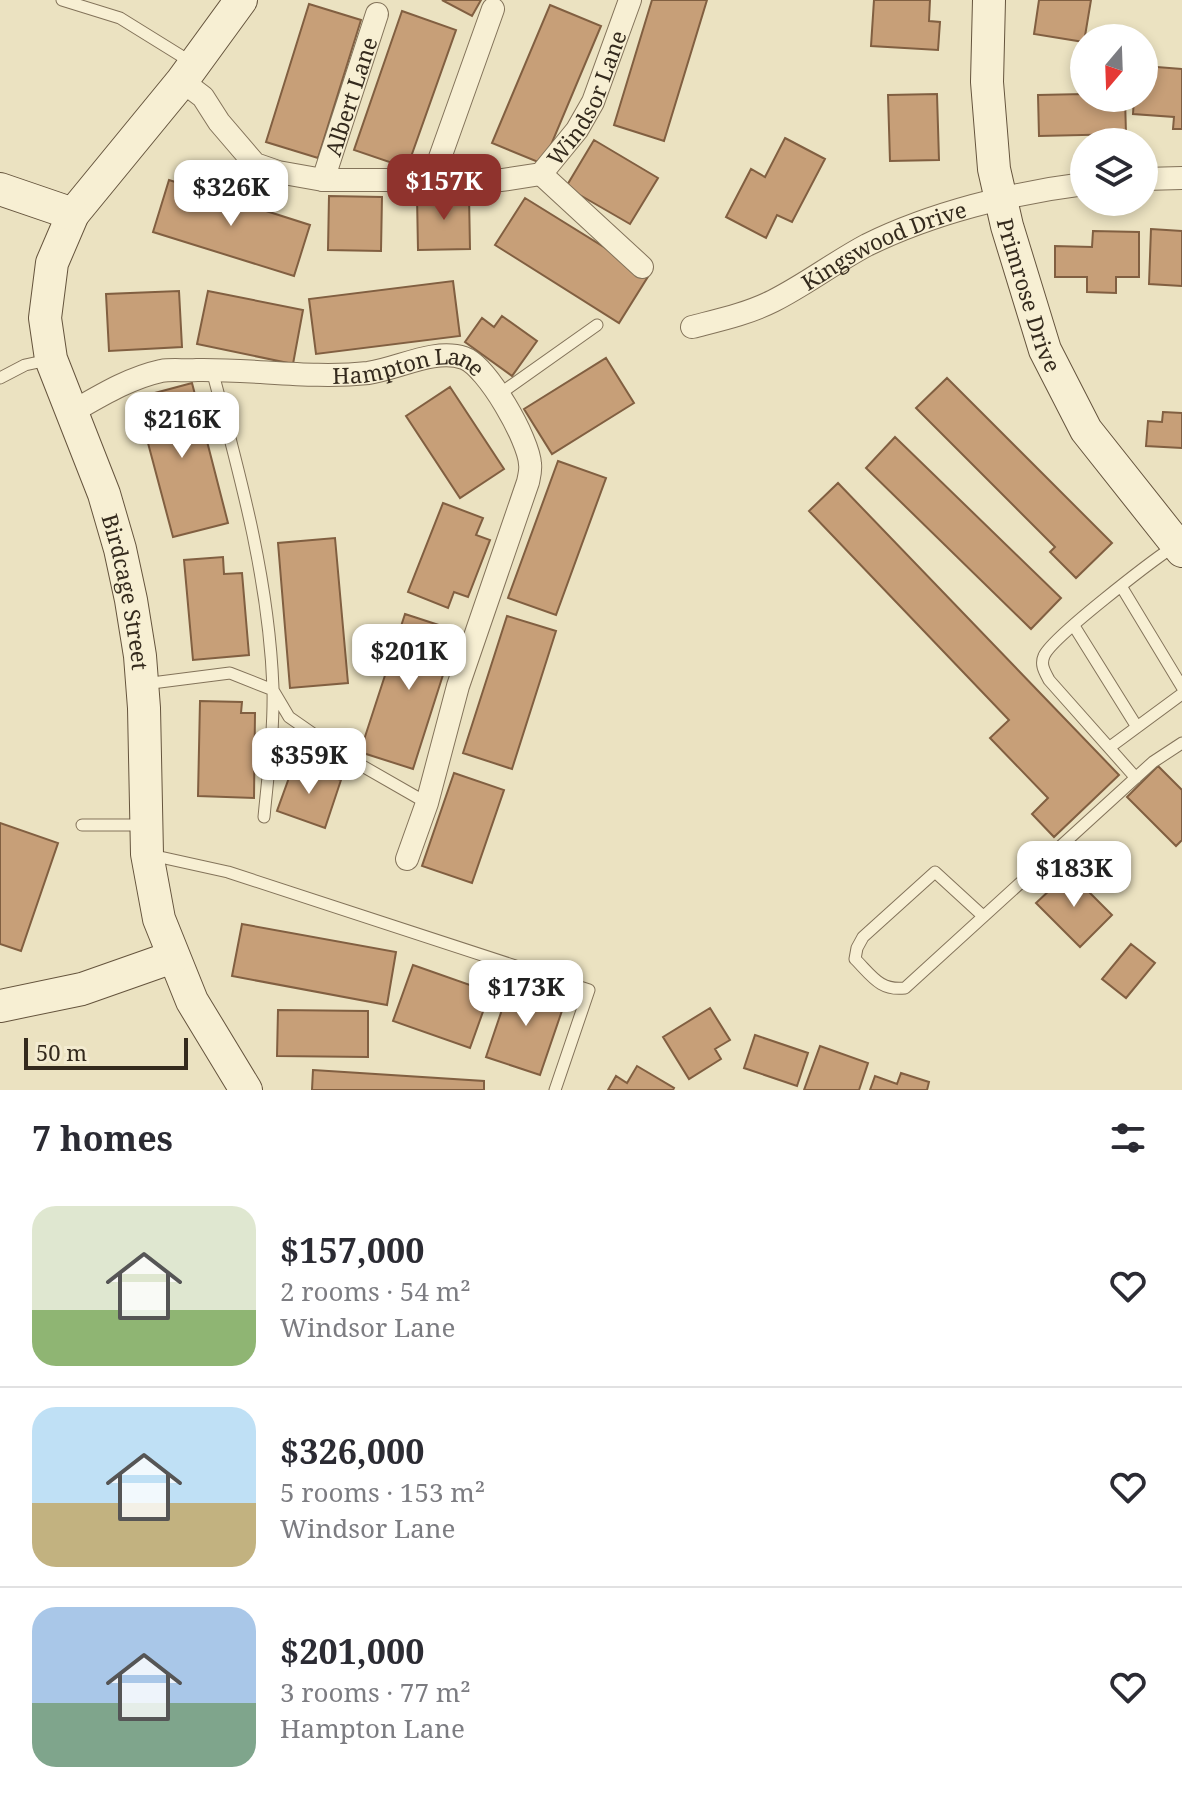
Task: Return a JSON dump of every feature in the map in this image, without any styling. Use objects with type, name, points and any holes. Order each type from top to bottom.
[{"type":"street","name":"Birdcage Street","points":[[241,0],[188,73],[73,214],[58,245],[48,279],[45,318],[51,359],[104,494],[120,549],[136,625],[143,684],[146,840],[154,897],[173,957],[201,1020],[246,1090]]},
{"type":"street","name":"Windsor Lane","points":[[188,73],[219,122],[255,164],[278,172],[323,180],[502,180],[541,174],[577,130],[593,102],[630,0]]},
{"type":"street","name":"Primrose Drive","points":[[989,0],[987,82],[990,142],[1000,199],[1045,350],[1086,430],[1180,546]]},
{"type":"street","points":[[432,180],[493,9]]},
{"type":"street","name":"Albert Lane","points":[[323,180],[377,14]]},
{"type":"street","points":[[541,174],[642,267]]},
{"type":"street","points":[[1158,179],[1182,178]]},
{"type":"street","name":"Kingswood Drive","points":[[692,327],[734,317],[769,303],[869,245],[905,229],[1000,199],[1070,186]]},
{"type":"street","points":[[0,189],[73,214]]},
{"type":"street","name":"Hampton Lane","points":[[72,412],[116,386],[161,371],[327,375],[369,373],[439,356],[468,360],[482,369],[527,448],[530,465],[528,482],[458,686],[427,803],[407,859]]},
{"type":"street","points":[[0,1006],[82,989],[173,957]]},
{"type":"lane","points":[[62,0],[120,18],[188,73]]},
{"type":"lane","points":[[498,395],[597,325]]},
{"type":"lane","points":[[0,378],[25,365],[51,359]]},
{"type":"lane","points":[[212,370],[247,501],[268,615],[273,690],[264,817]]},
{"type":"lane","points":[[1136,778],[1049,680],[1042,666],[1044,654],[1149,562],[1180,546]]},
{"type":"lane","points":[[1121,586],[1182,687]]},
{"type":"lane","points":[[1074,626],[1137,727]]},
{"type":"lane","points":[[143,684],[230,673],[273,690],[289,717],[345,756],[427,803]]},
{"type":"lane","points":[[1110,747],[1182,694]]},
{"type":"lane","points":[[983,916],[935,872],[863,937],[855,959],[879,984],[892,989],[905,988],[1153,762],[1182,743]]},
{"type":"lane","points":[[82,825],[146,840],[228,872],[589,990],[555,1090]]},
{"type":"building","points":[[442,0],[481,0],[472,16]]},
{"type":"building","points":[[652,0],[707,0],[664,141],[614,125]]},
{"type":"building","points":[[874,0],[930,0],[929,21],[940,22],[938,50],[871,46]]},
{"type":"building","points":[[1039,0],[1091,0],[1087,24],[1070,24],[1070,40],[1034,34]]},
{"type":"building","points":[[309,4],[361,20],[318,158],[266,142]]},
{"type":"building","points":[[550,5],[601,26],[543,164],[492,143]]},
{"type":"building","points":[[402,11],[456,30],[407,168],[354,150]]},
{"type":"building","points":[[1158,67],[1182,69],[1182,129],[1173,129],[1174,117],[1133,114],[1158,112]]},
{"type":"building","points":[[937,94],[939,160],[890,161],[888,95]]},
{"type":"building","points":[[1070,94],[1070,112],[1125,112],[1126,128],[1070,128],[1070,135],[1039,136],[1038,95]]},
{"type":"building","points":[[785,138],[825,159],[792,222],[777,215],[766,238],[726,217],[751,169],[765,177]]},
{"type":"building","points":[[594,140],[658,178],[630,224],[566,187]]},
{"type":"building","points":[[169,180],[310,225],[294,276],[153,232]]},
{"type":"building","points":[[469,195],[470,249],[418,250],[417,196]]},
{"type":"building","points":[[329,196],[382,197],[381,251],[328,250]]},
{"type":"building","points":[[525,198],[649,275],[619,323],[495,245]]},
{"type":"building","points":[[1151,229],[1182,231],[1182,286],[1149,284]]},
{"type":"building","points":[[1093,231],[1139,232],[1139,277],[1116,277],[1116,293],[1087,292],[1087,277],[1055,277],[1055,246],[1092,247]]},
{"type":"building","points":[[453,281],[460,336],[316,354],[309,299]]},
{"type":"building","points":[[179,291],[182,347],[109,351],[106,294]]},
{"type":"building","points":[[208,291],[303,310],[293,364],[197,344]]},
{"type":"building","points":[[502,316],[537,341],[512,376],[465,342],[482,318],[494,327]]},
{"type":"building","points":[[606,358],[634,403],[552,454],[524,409]]},
{"type":"building","points":[[947,378],[1112,543],[1076,578],[1050,552],[1055,547],[916,408]]},
{"type":"building","points":[[192,383],[228,523],[173,537],[136,398]]},
{"type":"building","points":[[450,387],[504,469],[460,498],[406,416]]},
{"type":"building","points":[[1163,412],[1182,413],[1182,448],[1146,446],[1148,421],[1162,422]]},
{"type":"building","points":[[895,437],[1061,598],[1031,629],[866,468]]},
{"type":"building","points":[[558,461],[606,478],[556,615],[508,598]]},
{"type":"building","points":[[838,483],[1119,775],[1054,837],[1032,814],[1048,798],[990,738],[1009,720],[809,511]]},
{"type":"building","points":[[443,503],[483,518],[476,535],[490,540],[468,597],[454,592],[448,608],[408,592]]},
{"type":"building","points":[[335,538],[348,683],[290,688],[278,543]]},
{"type":"building","points":[[223,557],[224,574],[242,573],[249,655],[193,660],[184,560]]},
{"type":"building","points":[[405,614],[457,631],[413,769],[360,752]]},
{"type":"building","points":[[507,616],[556,631],[512,769],[463,753]]},
{"type":"building","points":[[200,701],[242,702],[241,713],[255,713],[254,798],[198,796]]},
{"type":"building","points":[[294,764],[341,780],[325,828],[277,811]]},
{"type":"building","points":[[1158,766],[1182,790],[1182,840],[1176,846],[1127,797]]},
{"type":"building","points":[[454,773],[504,790],[472,883],[422,866]]},
{"type":"building","points":[[0,823],[58,843],[21,951],[0,944]]},
{"type":"building","points":[[1069,872],[1112,915],[1080,947],[1036,903]]},
{"type":"building","points":[[242,924],[396,952],[387,1005],[232,976]]},
{"type":"building","points":[[1131,944],[1155,963],[1126,998],[1102,979]]},
{"type":"building","points":[[413,965],[490,992],[470,1048],[393,1021]]},
{"type":"building","points":[[512,980],[566,999],[540,1075],[486,1057]]},
{"type":"building","points":[[710,1008],[730,1040],[715,1049],[721,1059],[689,1079],[663,1037]]},
{"type":"building","points":[[278,1010],[368,1011],[368,1057],[277,1056]]},
{"type":"building","points":[[755,1035],[808,1053],[797,1086],[744,1068]]},
{"type":"building","points":[[820,1046],[868,1063],[859,1090],[804,1090]]},
{"type":"building","points":[[637,1066],[673,1090],[608,1090],[616,1076],[627,1083]]},
{"type":"building","points":[[313,1070],[484,1081],[484,1090],[312,1090]]},
{"type":"building","points":[[901,1073],[929,1082],[927,1090],[870,1090],[875,1076],[897,1084]]}]
